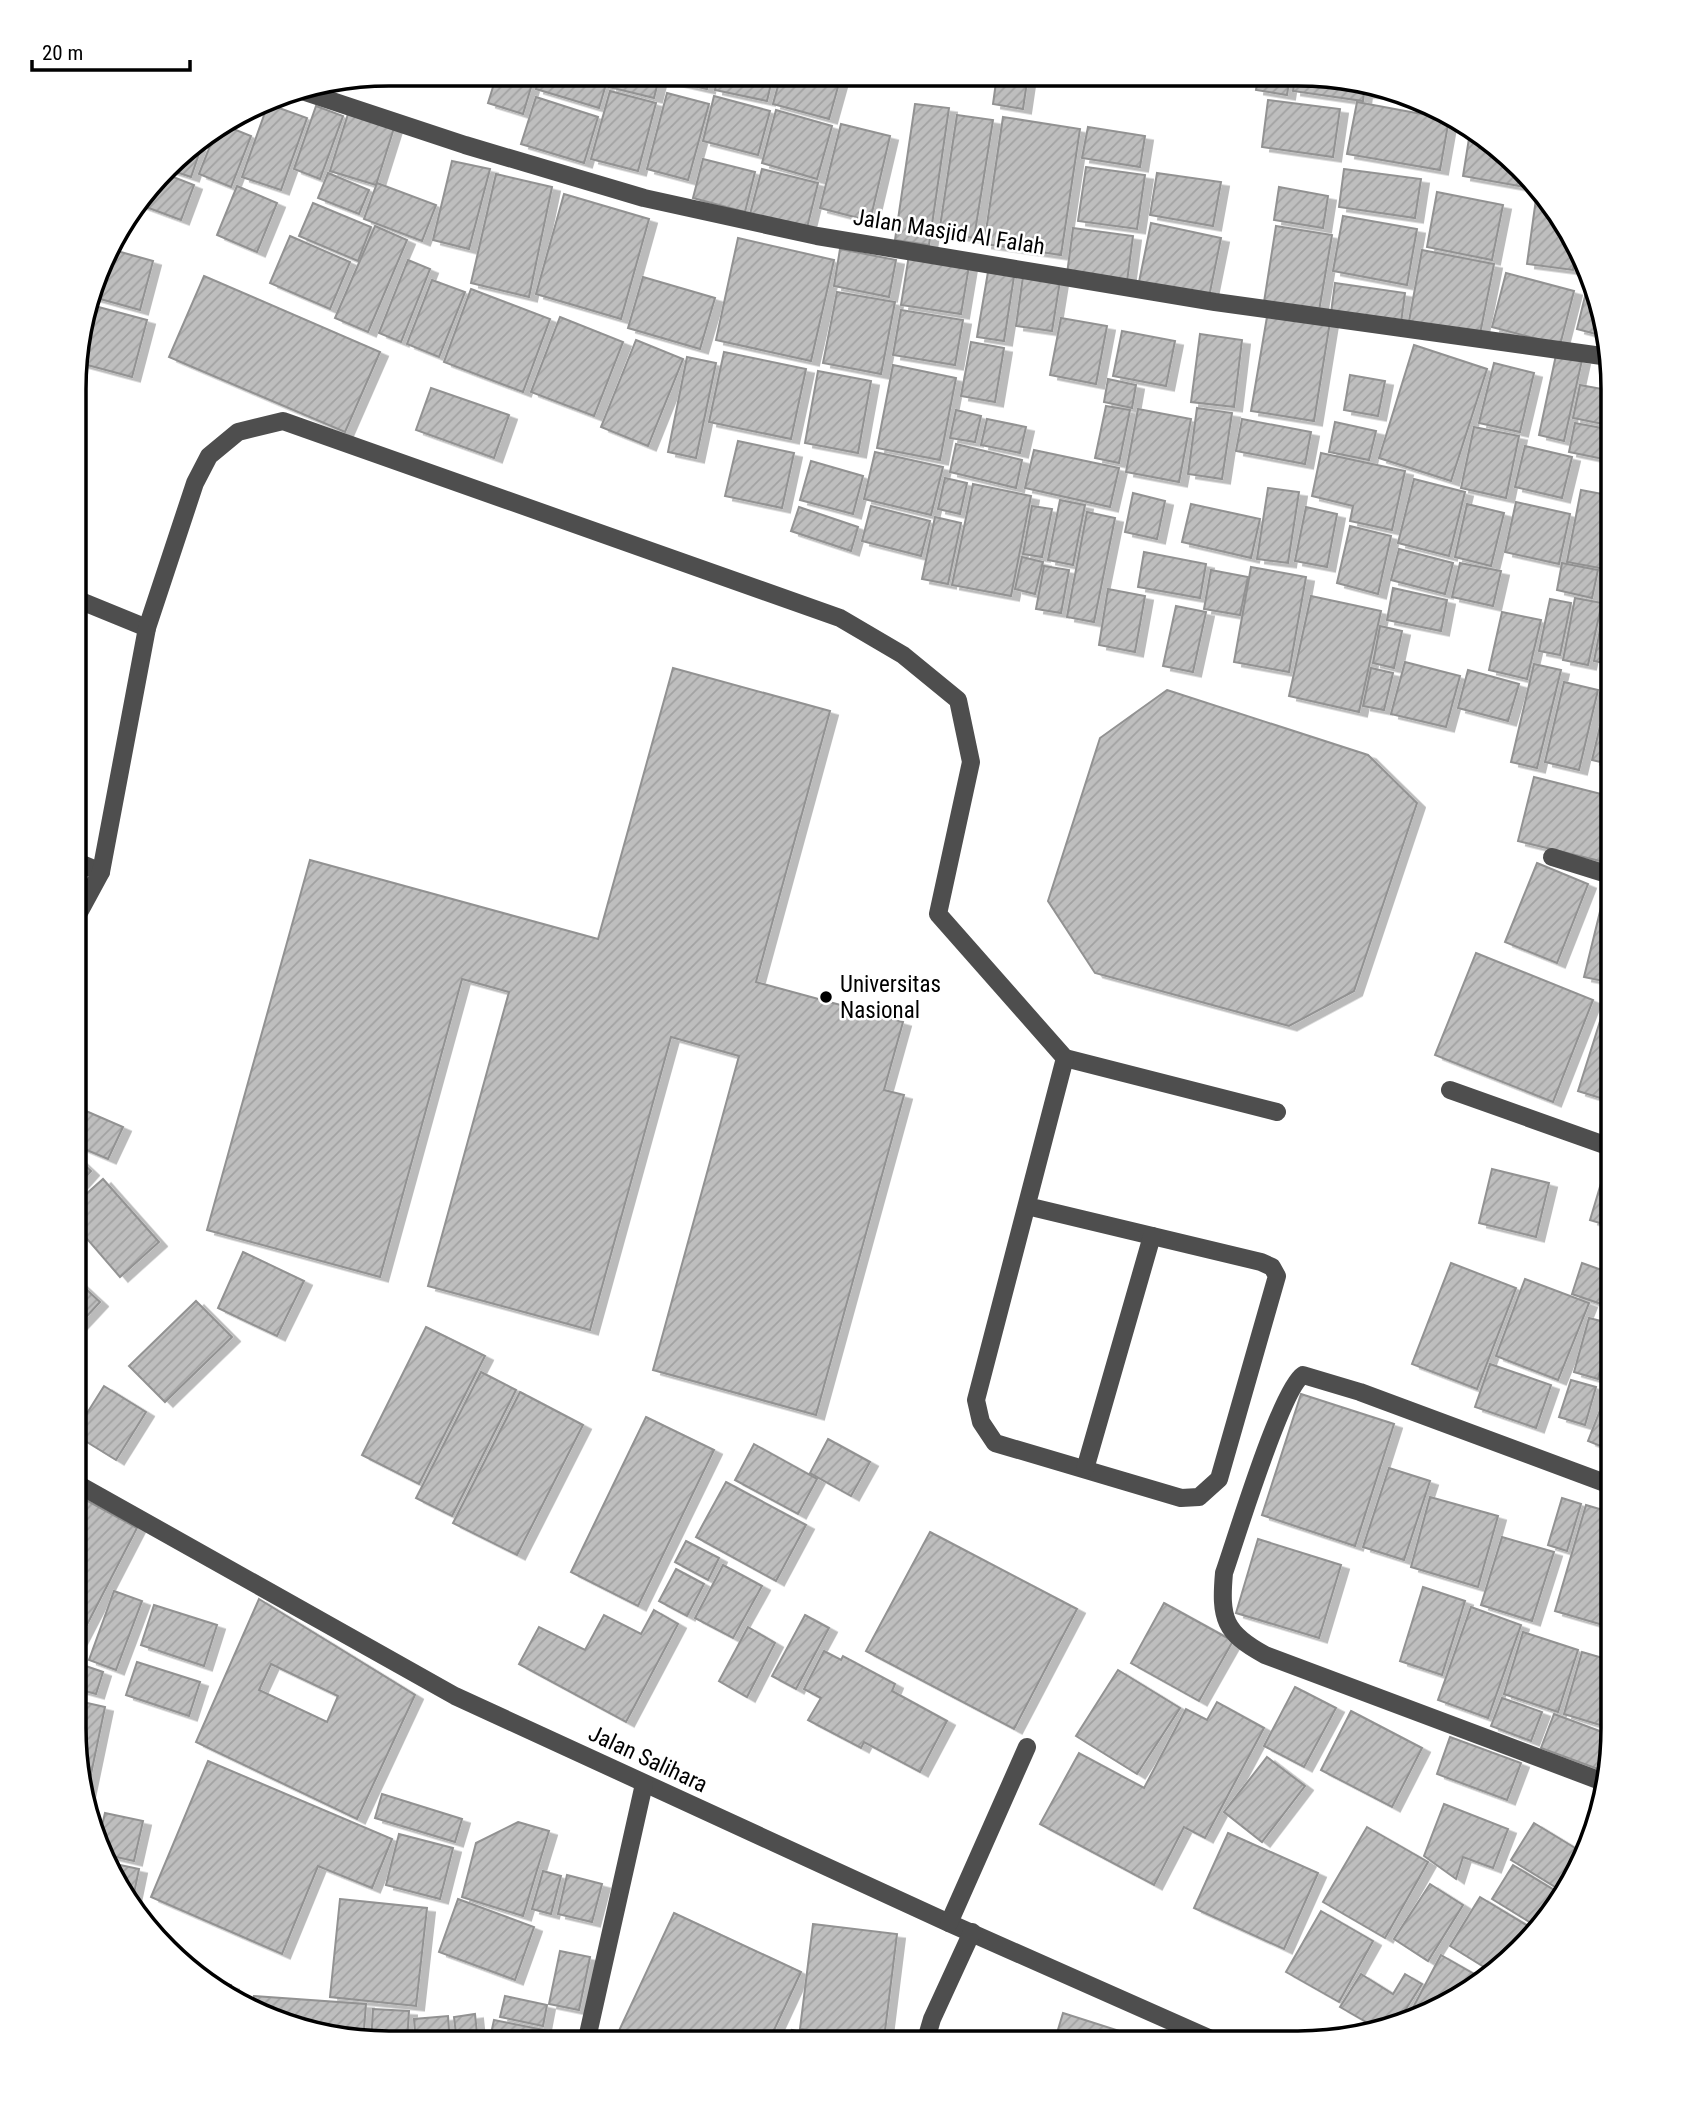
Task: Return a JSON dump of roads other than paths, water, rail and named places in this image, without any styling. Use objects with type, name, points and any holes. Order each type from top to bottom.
[{"type":"street","name":"Jalan Masjid Al Falah","points":[[314,95],[465,145],[644,198],[817,236],[1215,302],[1600,356]]},
{"type":"street","points":[[86,900],[101,872],[147,628],[194,483],[209,456],[237,432],[283,421],[840,618],[903,655],[958,700],[971,762],[938,914],[1065,1058],[1277,1112]]},
{"type":"street","points":[[86,603],[147,628]]},
{"type":"street","points":[[1552,858],[1601,872]]},
{"type":"street","points":[[86,866],[101,872]]},
{"type":"street","points":[[1027,1206],[1261,1262],[1272,1267],[1278,1276],[1219,1479],[1199,1497],[1181,1498],[995,1443],[981,1422],[976,1400],[1065,1058]]},
{"type":"street","points":[[1450,1090],[1601,1144]]},
{"type":"street","points":[[1085,1469],[1152,1236]]},
{"type":"street","points":[[1597,1779],[1265,1656],[1242,1643],[1226,1624],[1222,1599],[1224,1573],[1280,1415],[1291,1388],[1303,1375],[1360,1392],[1601,1482]]},
{"type":"street","name":"Jalan Salihara","points":[[86,1489],[455,1696],[949,1923],[1193,2031]]},
{"type":"street","points":[[949,1923],[1027,1747]]},
{"type":"street","points":[[589,2031],[644,1784]]},
{"type":"street","points":[[929,2031],[972,1932]]},
{"type":"place","name":"Universitas Nasional","points":[[826,997]]}]
